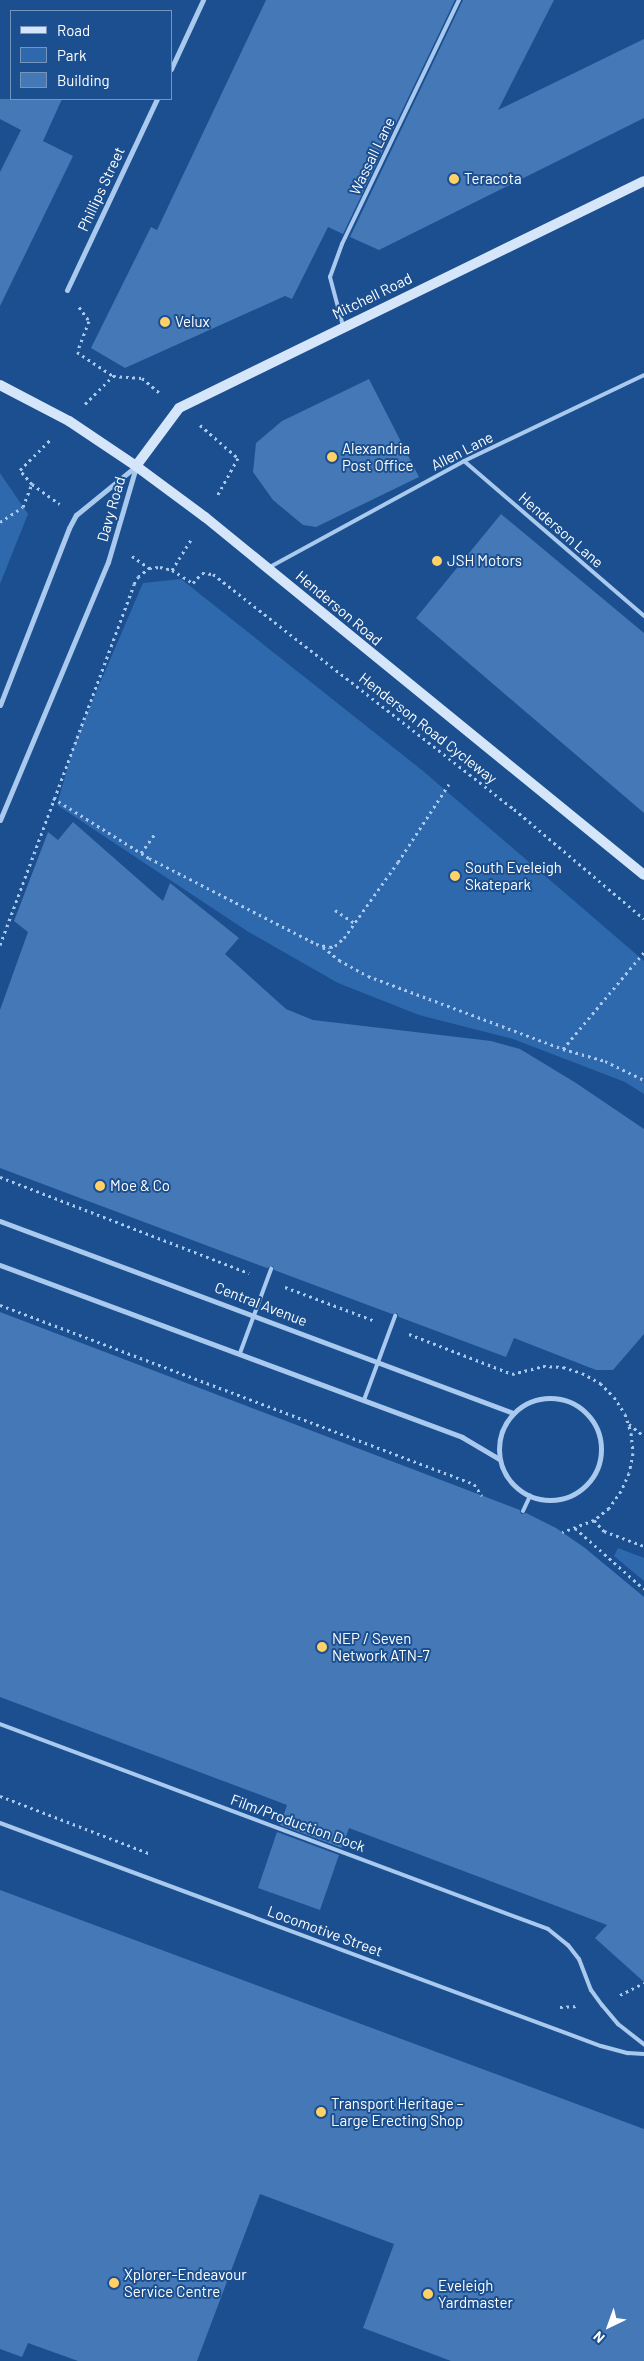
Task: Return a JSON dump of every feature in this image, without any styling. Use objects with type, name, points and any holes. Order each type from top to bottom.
[{"type":"main road","name":"Mitchell Road","points":[[136,466],[179,408],[343,326],[644,181]]},
{"type":"main road","name":"Henderson Road","points":[[0,385],[69,421],[136,466],[268,568],[644,875]]},
{"type":"street","points":[[172,67],[204,0]]},
{"type":"street","name":"Phillips Street","points":[[67,290],[157,100]]},
{"type":"street","name":"Davy Road","points":[[0,705],[76,515],[136,466]]},
{"type":"street","name":"Davy Road","points":[[0,820],[108,562],[136,466]]},
{"type":"street","name":"Central Avenue","points":[[0,1221],[254,1314],[513,1413]]},
{"type":"street","points":[[0,1265],[240,1353],[462,1438],[499,1459]]},
{"type":"street","points":[[558,1399],[570,1402],[590,1417],[600,1439],[599,1464],[586,1484],[566,1498],[542,1499],[530,1496],[510,1481],[499,1459],[501,1435],[513,1413],[534,1400],[558,1399]]},
{"type":"lane","name":"Wassall Lane","points":[[343,326],[330,277],[342,244],[459,0]]},
{"type":"lane","name":"Allen Lane","points":[[268,568],[464,461],[644,375]]},
{"type":"lane","name":"Henderson Lane","points":[[464,461],[644,616]]},
{"type":"lane","points":[[240,1353],[271,1269]]},
{"type":"lane","points":[[364,1400],[396,1316]]},
{"type":"lane","points":[[522,1511],[530,1496]]},
{"type":"lane","name":"Film/Production Dock","points":[[0,1724],[548,1929],[568,1945],[579,1959],[591,1990],[602,2005]]},
{"type":"lane","name":"Locomotive Street","points":[[0,1823],[601,2046],[628,2053],[644,2054]]},
{"type":"lane","points":[[602,2005],[618,2024],[644,2044]]},
{"type":"path","points":[[67,290],[90,321],[77,352],[113,376],[142,378]]},
{"type":"path","points":[[0,522],[23,507],[32,484],[20,470]]},
{"type":"path","name":"Henderson Road Cycleway","points":[[54,798],[138,577],[149,568],[160,567],[172,570],[193,583],[202,573],[213,574],[514,809],[644,919]]},
{"type":"path","points":[[323,947],[335,946],[354,923],[449,784]]},
{"type":"path","points":[[0,945],[54,798],[141,853],[323,947],[339,960],[368,976],[563,1049],[605,1062],[644,1080]]},
{"type":"path","points":[[141,853],[155,834]]},
{"type":"path","points":[[335,910],[354,923]]},
{"type":"path","points":[[563,1049],[644,952]]},
{"type":"path","points":[[0,1305],[474,1484],[482,1496]]},
{"type":"path","points":[[628,1423],[644,1436]]},
{"type":"path","points":[[594,1520],[604,1532],[644,1546]]},
{"type":"path","points":[[575,1528],[644,1589]]},
{"type":"path","points":[[0,1796],[157,1857]]},
{"type":"path","points":[[557,2007],[602,2005],[644,1983]]},
{"type":"green space","points":[[0,473],[28,514],[0,584]]},
{"type":"green space","points":[[181,579],[423,771],[644,961],[644,1094],[625,1082],[513,1039],[419,1015],[338,983],[247,931],[57,805],[75,741],[143,583]]},
{"type":"green space","points":[[618,1548],[644,1558],[644,1581],[614,1556]]},
{"type":"building","points":[[266,0],[455,0],[343,234],[328,227],[292,299],[285,296],[125,368],[91,348],[151,227],[157,230]]},
{"type":"building","name":"Teracota","points":[[463,0],[554,0],[498,110],[644,39],[644,118],[379,250],[350,237]]},
{"type":"building","points":[[0,99],[62,100],[43,141],[73,156],[0,306],[0,172],[21,130],[0,119]]},
{"type":"building","name":"Alexandria Post Office","points":[[369,379],[419,477],[316,527],[303,525],[273,500],[253,472],[256,443],[282,421]]},
{"type":"building","points":[[501,514],[644,633],[644,813],[416,618]]},
{"type":"building","points":[[73,822],[163,901],[170,883],[239,938],[225,954],[286,1009],[313,1020],[491,1041],[520,1049],[576,1083],[644,1129],[644,1334],[613,1370],[596,1370],[514,1338],[506,1357],[399,1317],[397,1313],[392,1314],[274,1270],[273,1266],[267,1268],[0,1168],[0,1010],[28,932],[14,921],[48,832],[58,840]]},
{"type":"building","name":"NEP / Seven Network ATN-7","points":[[0,1312],[520,1510],[521,1514],[526,1513],[556,1528],[585,1548],[644,1597],[644,1982],[595,1938],[607,1925],[349,1828],[342,1848],[280,1825],[287,1805],[0,1697]]},
{"type":"building","points":[[277,1832],[339,1855],[320,1910],[258,1888]]},
{"type":"building","name":"Transport Heritage – Large Erecting Shop","points":[[0,1890],[644,2129],[644,2361],[451,2361],[363,2328],[394,2244],[260,2194],[197,2361],[78,2361],[28,2343],[22,2357],[0,2349]]},
{"type":"place","name":"Teracota","points":[[454,179]]},
{"type":"place","name":"Velux","points":[[165,322]]},
{"type":"place","name":"Alexandria Post Office","points":[[332,457]]},
{"type":"place","name":"JSH Motors","points":[[437,561]]},
{"type":"place","name":"South Eveleigh Skatepark","points":[[455,876]]},
{"type":"place","name":"Moe & Co","points":[[100,1186]]},
{"type":"place","name":"NEP / Seven Network ATN-7","points":[[322,1647]]},
{"type":"place","name":"Transport Heritage – Large Erecting Shop","points":[[321,2112]]},
{"type":"place","name":"Xplorer-Endeavour Service Centre","points":[[114,2283]]},
{"type":"place","name":"Eveleigh Yardmaster","points":[[428,2294]]}]
